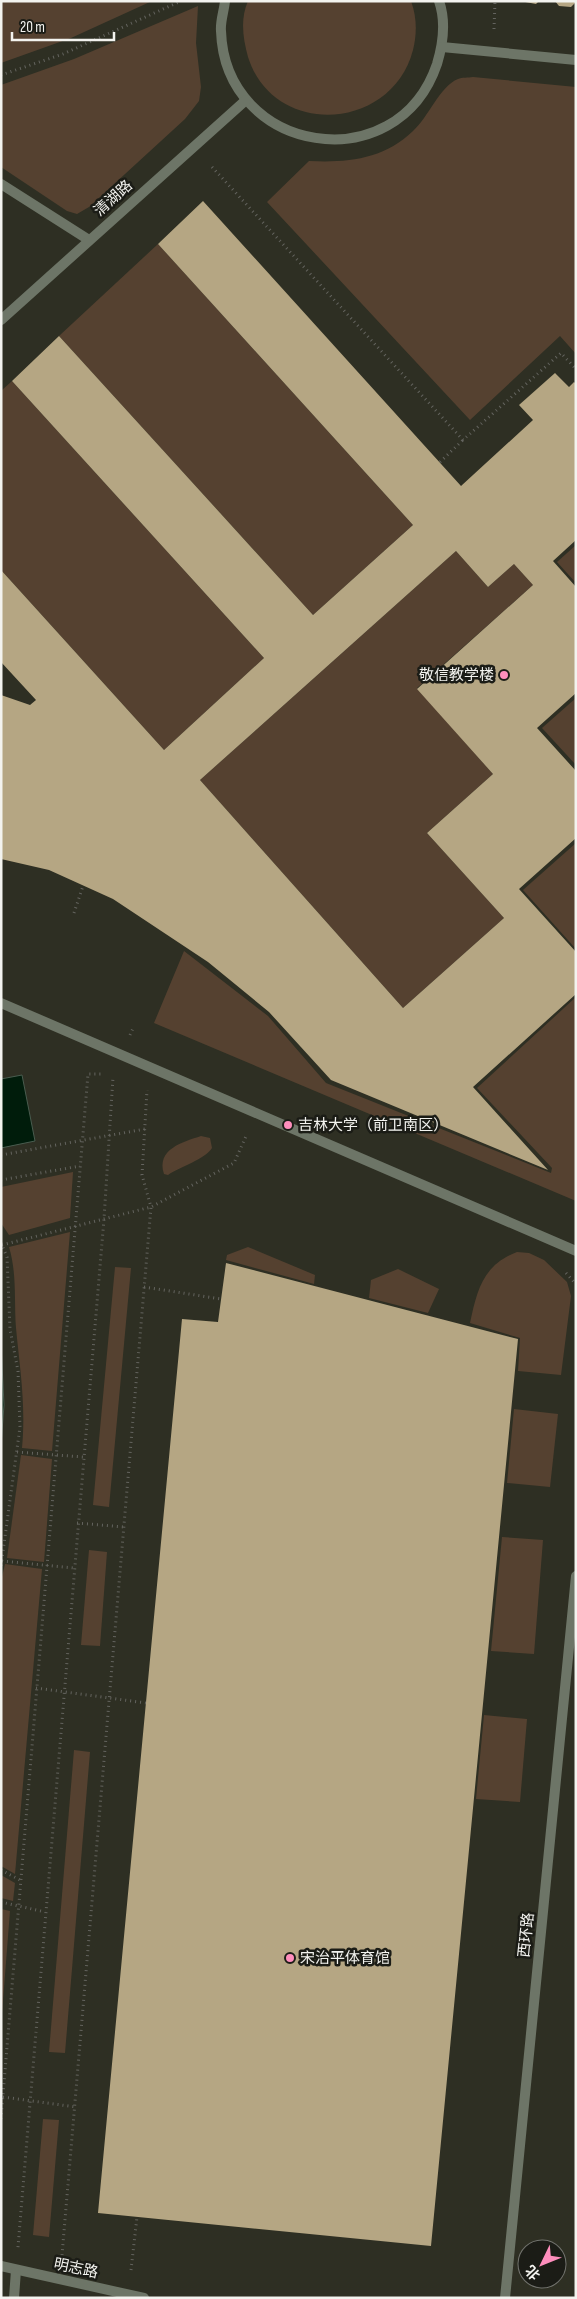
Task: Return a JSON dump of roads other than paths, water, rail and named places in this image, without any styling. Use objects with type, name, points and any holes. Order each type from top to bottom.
[{"type":"lane","points":[[225,1],[220,31],[228,67],[246,100],[274,124],[308,138],[344,140],[379,130],[409,110],[431,81],[442,47],[442,11],[439,1]]},
{"type":"lane","points":[[442,47],[576,60]]},
{"type":"lane","name":"清湖路","points":[[1,320],[246,100]]},
{"type":"lane","points":[[1,184],[89,240]]},
{"type":"lane","points":[[1,1003],[576,1251]]},
{"type":"lane","name":"西环路","points":[[505,2298],[576,1576]]},
{"type":"lane","name":"明志路","points":[[1,2266],[144,2298]]},
{"type":"lane","points":[[14,2298],[16,2270]]},
{"type":"place","name":"敬信教学楼","points":[[504,675]]},
{"type":"place","name":"吉林大学（前卫南区）","points":[[288,1125]]},
{"type":"place","name":"宋治平体育馆","points":[[290,1958]]}]
